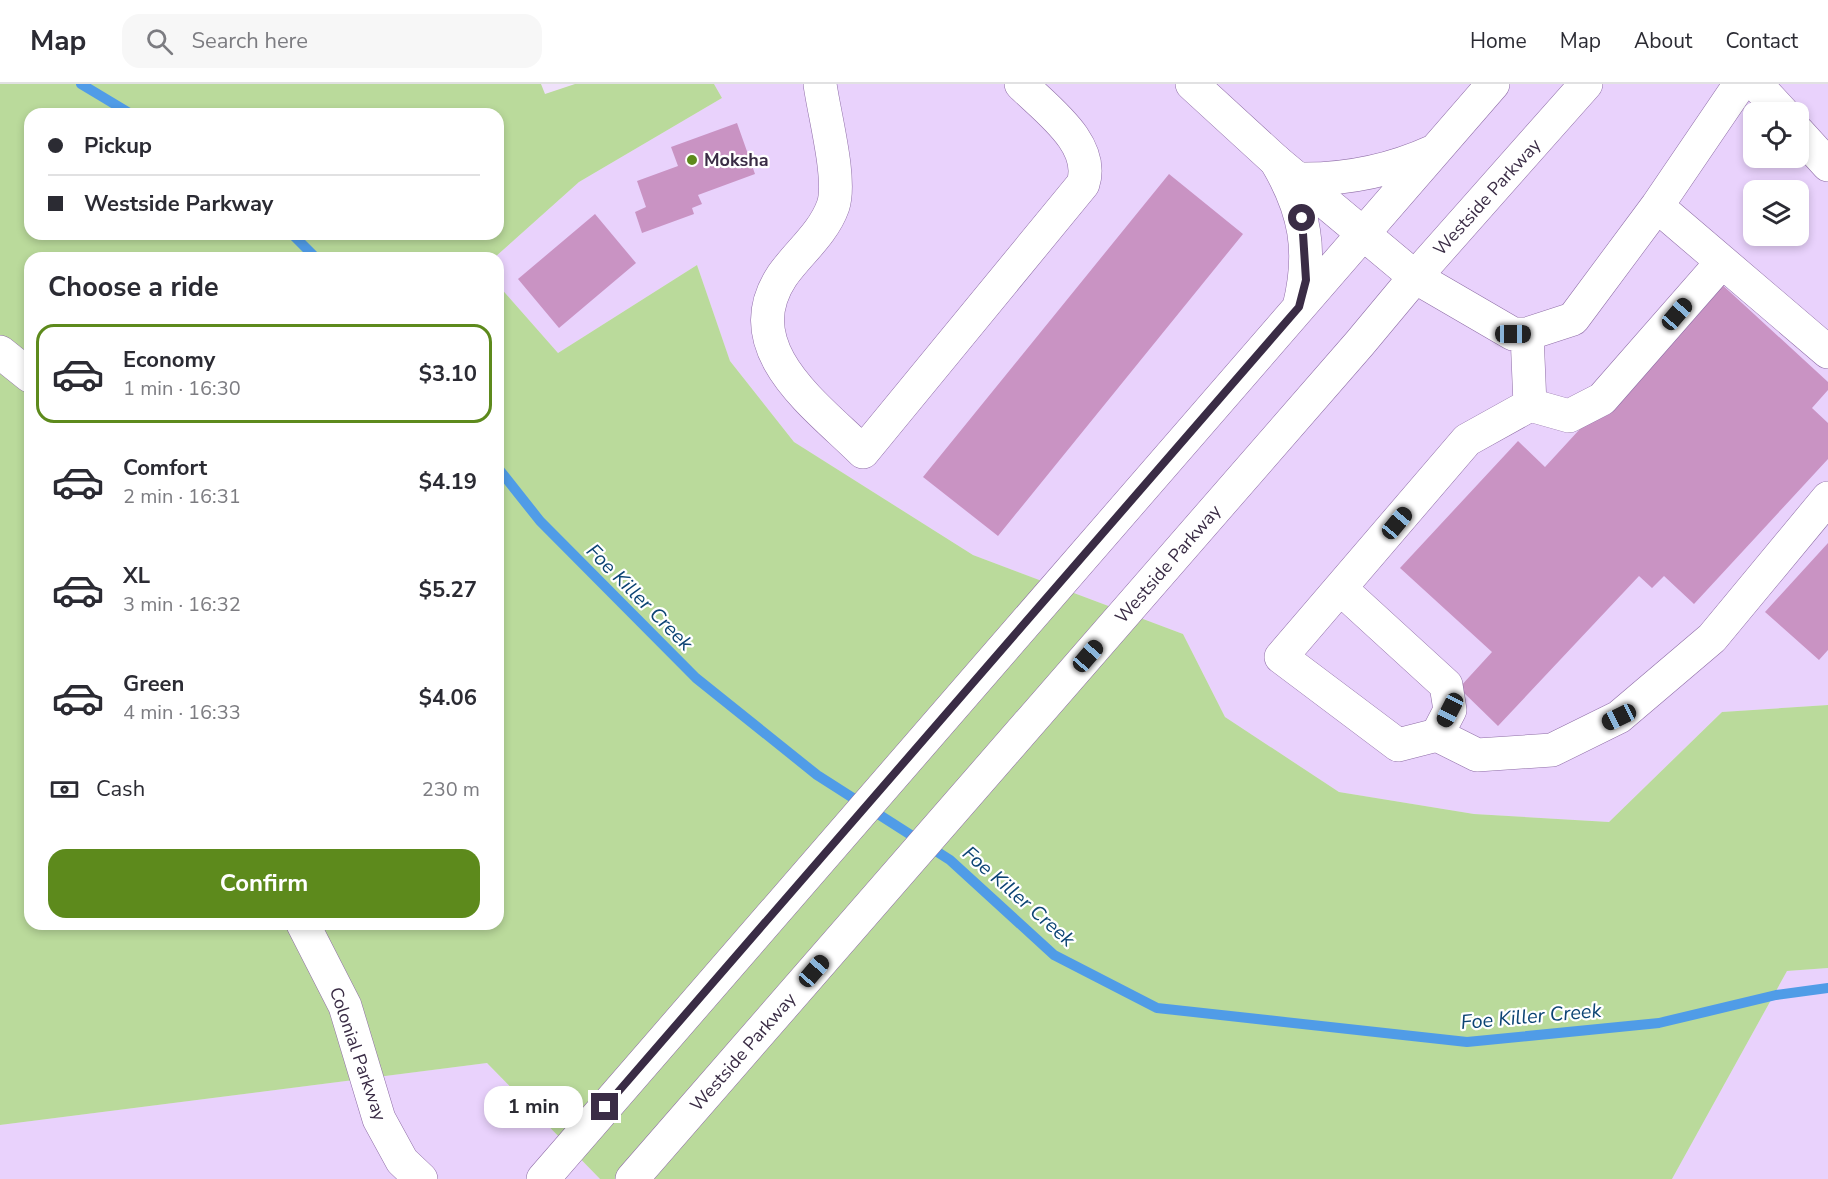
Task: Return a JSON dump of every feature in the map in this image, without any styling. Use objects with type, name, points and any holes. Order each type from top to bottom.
[{"type":"main road","points":[[820,84],[836,181],[834,204],[824,225],[782,276],[769,300],[766,320],[770,342],[784,372],[863,452],[1083,184],[1087,172],[1083,154],[1069,132],[1021,84]]},
{"type":"main road","points":[[1192,84],[1287,170],[1415,277],[1513,334],[1527,334],[1573,319],[1657,206],[1740,84]]},
{"type":"main road","points":[[543,1179],[1493,84]]},
{"type":"main road","name":"Westside Parkway","points":[[632,1179],[1415,277],[1586,84]]},
{"type":"main road","points":[[1756,84],[1773,102]]},
{"type":"main road","points":[[1809,144],[1828,165]]},
{"type":"main road","points":[[1287,170],[1326,180],[1383,171],[1438,149]]},
{"type":"main road","points":[[1287,170],[1302,218],[1306,280],[1299,307]]},
{"type":"main road","points":[[1657,206],[1828,352]]},
{"type":"main road","points":[[1722,262],[1602,399],[1569,416],[1530,405],[1467,440],[1281,657],[1398,745],[1437,735],[1477,755],[1552,750],[1619,717],[1712,638],[1828,498]]},
{"type":"main road","points":[[1527,334],[1530,405]]},
{"type":"main road","points":[[0,352],[24,371]]},
{"type":"main road","points":[[1341,589],[1446,685],[1450,710],[1437,735]]},
{"type":"main road","name":"Colonial Parkway","points":[[306,930],[345,1006],[379,1119],[402,1161],[421,1179]]},
{"type":"shaded area","points":[[714,84],[1828,84],[1828,705],[1722,712],[1609,822],[1474,814],[1339,792],[1225,717],[1183,634],[973,555],[794,442],[730,361],[697,265],[558,353],[504,292],[504,252],[501,252],[579,182],[722,98]]},
{"type":"shaded area","points":[[1828,968],[1828,1179],[1672,1179],[1787,971]]},
{"type":"shaded area","points":[[487,1063],[600,1179],[0,1179],[0,1125]]},
{"type":"green space","points":[[0,84],[541,84],[545,94],[575,84],[714,84],[722,98],[579,182],[501,252],[24,252],[24,930],[504,930],[504,292],[558,353],[697,265],[730,361],[794,442],[973,555],[1183,634],[1225,717],[1339,792],[1474,814],[1609,822],[1722,712],[1828,705],[1828,968],[1787,971],[1672,1179],[600,1179],[487,1063],[0,1125]]},
{"type":"building","points":[[737,123],[755,174],[698,195],[702,204],[692,208],[694,214],[642,233],[635,212],[646,207],[637,181],[678,166],[671,147]]},
{"type":"building","points":[[1169,174],[1243,234],[998,536],[923,477]]},
{"type":"building","points":[[595,214],[636,263],[559,328],[518,279]]},
{"type":"building","points":[[1717,280],[1828,382],[1828,390],[1812,408],[1828,423],[1828,459],[1694,604],[1664,576],[1652,588],[1639,576],[1498,726],[1459,688],[1492,652],[1400,568],[1518,441],[1545,467]]},
{"type":"building","points":[[1828,543],[1828,650],[1819,660],[1765,612]]},
{"type":"waterway","name":"Foe Killer Creek","points":[[81,84],[121,108]]},
{"type":"waterway","name":"Foe Killer Creek","points":[[298,240],[310,252]]},
{"type":"waterway","name":"Foe Killer Creek","points":[[504,476],[540,521],[696,678],[817,775],[950,860],[1054,955],[1157,1008],[1467,1042],[1659,1023],[1776,995],[1828,988]]},
{"type":"place","name":"Moksha","points":[[692,160]]},
{"type":"route","points":[[605,1107],[1299,307],[1306,280],[1302,218]]}]
